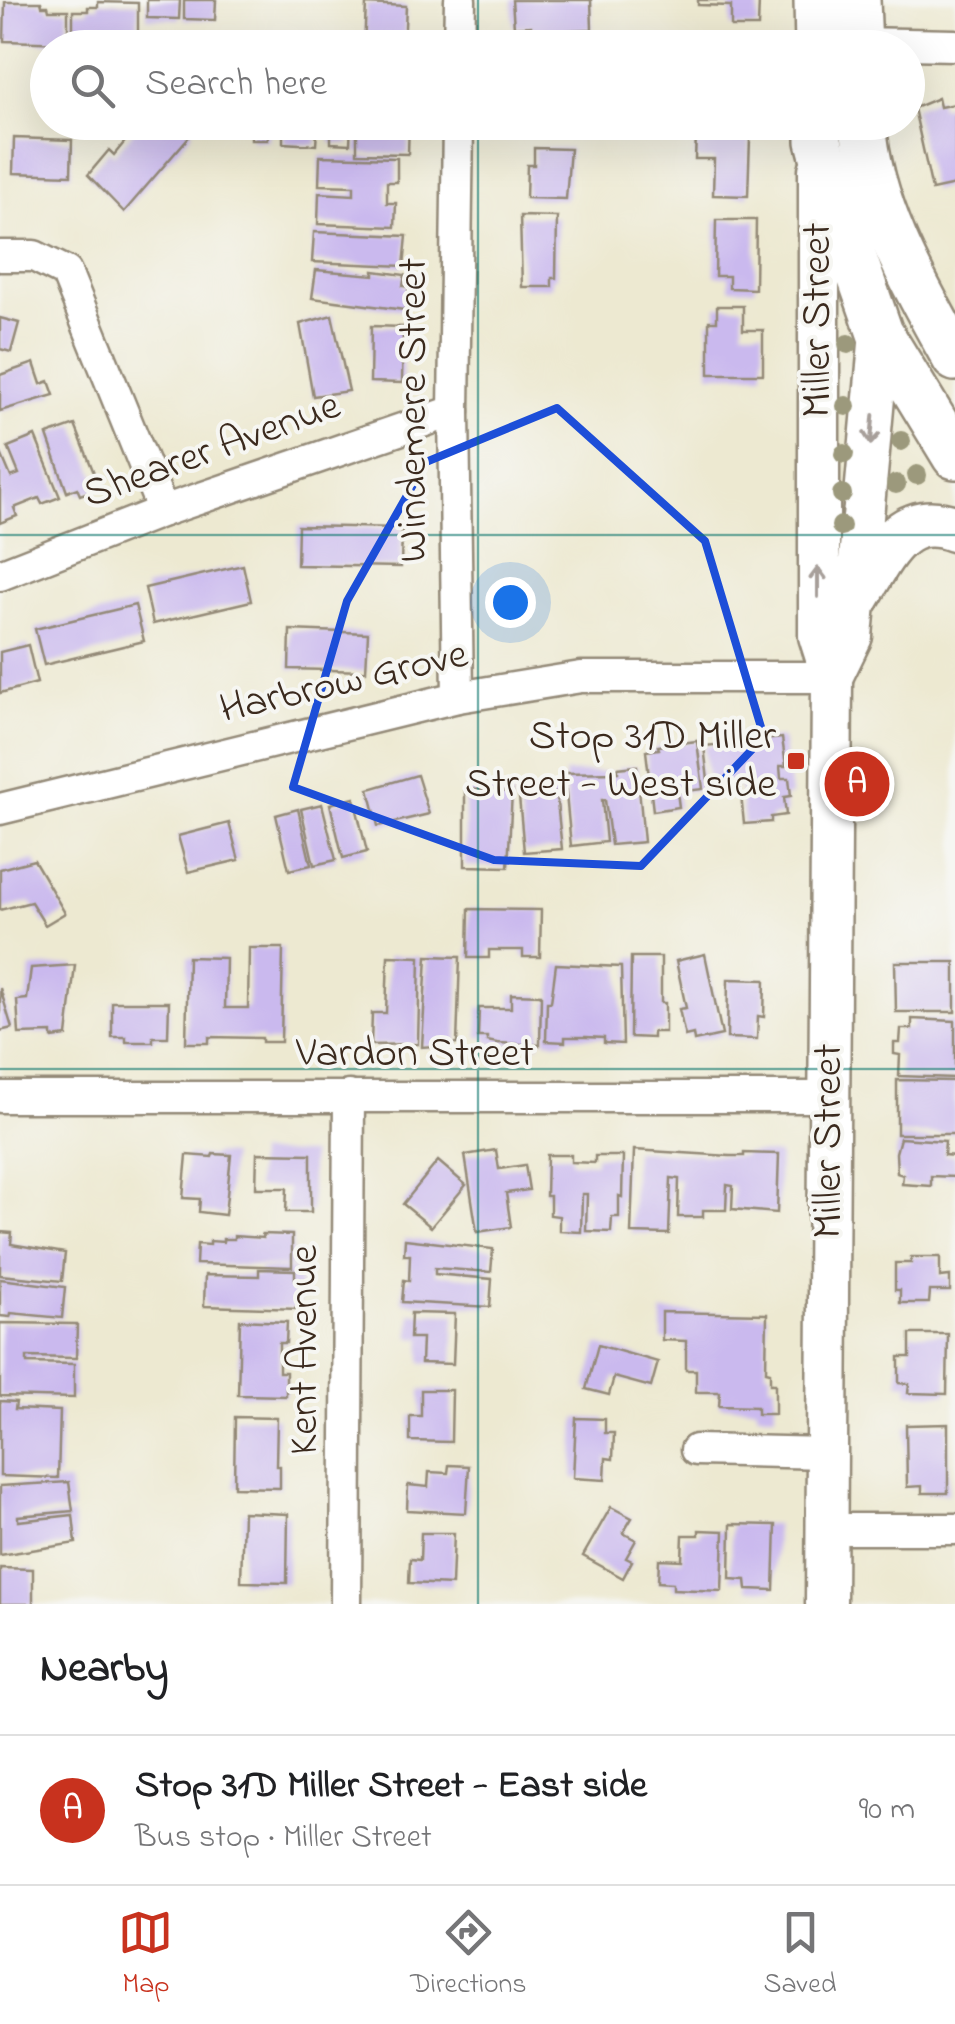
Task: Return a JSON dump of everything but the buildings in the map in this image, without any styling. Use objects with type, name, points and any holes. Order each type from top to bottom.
[{"type":"main road","points":[[817,0],[844,30]]},
{"type":"main road","points":[[821,140],[854,265],[880,333],[955,456]]},
{"type":"main road","points":[[866,140],[877,196],[880,333]]},
{"type":"main road","points":[[877,196],[912,278],[955,358]]},
{"type":"main road","points":[[858,598],[883,553],[903,531],[922,524],[955,530]]},
{"type":"street","points":[[460,0],[460,30]]},
{"type":"street","points":[[925,42],[955,45]]},
{"type":"street","name":"Windemere Street","points":[[458,140],[454,410],[458,697]]},
{"type":"street","name":"Miller Street","points":[[819,140],[819,636],[832,677],[826,1604]]},
{"type":"street","points":[[0,256],[34,256],[66,272],[163,512]]},
{"type":"street","name":"Miller Street","points":[[832,677],[852,636],[858,598],[880,333]]},
{"type":"street","name":"Shearer Avenue","points":[[0,575],[163,512],[454,410]]},
{"type":"street","name":"Harbrow Grove","points":[[0,809],[458,697],[580,678],[832,677]]},
{"type":"street","name":"Kent Avenue","points":[[346,1604],[349,1096]]},
{"type":"street","name":"Vardon Street","points":[[0,1098],[829,1097]]},
{"type":"street","points":[[696,1450],[827,1453]]},
{"type":"street","points":[[826,1530],[955,1529]]},
{"type":"highlighted area","points":[[557,408],[705,541],[764,737],[641,866],[494,860],[293,787],[347,601],[426,462]]},
{"type":"place","name":"Stop 31D Miller Street - West side","points":[[796,761]]},
{"type":"place","name":"Stop 31D Miller Street - East side","points":[[857,784]]}]
